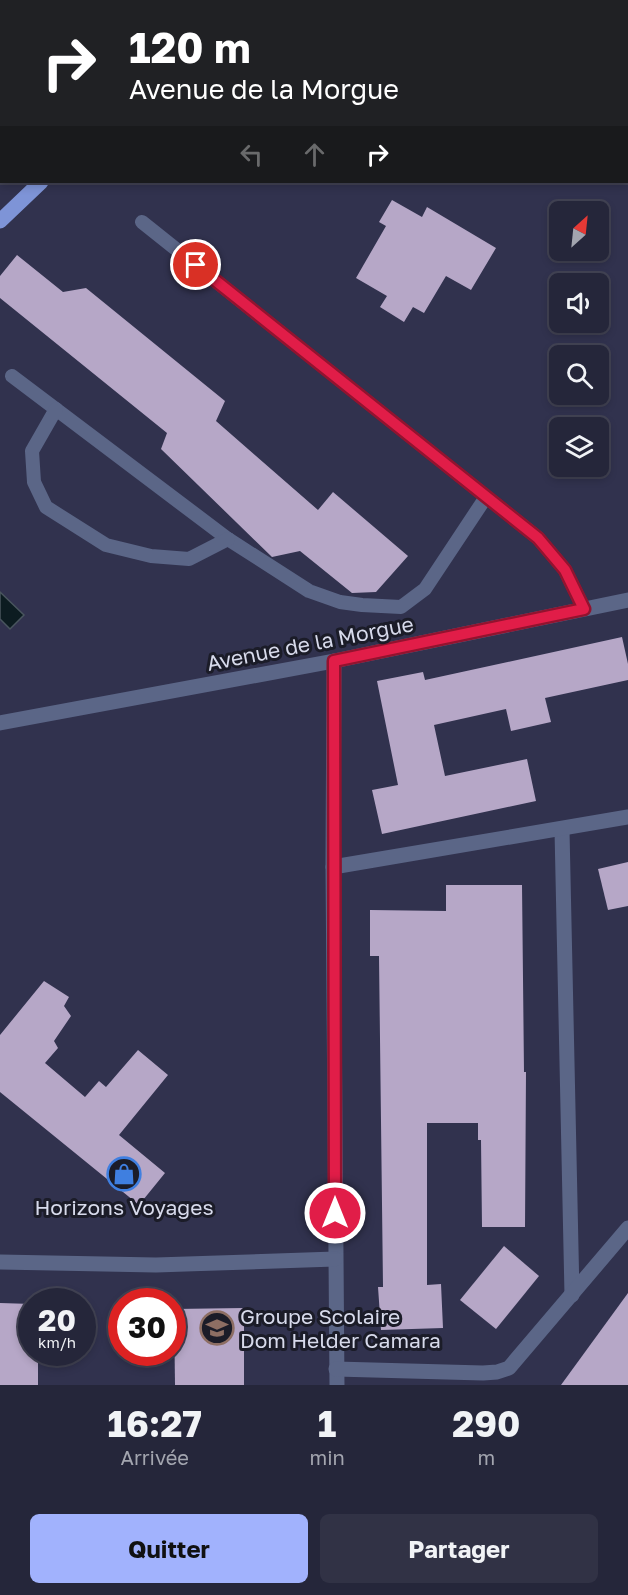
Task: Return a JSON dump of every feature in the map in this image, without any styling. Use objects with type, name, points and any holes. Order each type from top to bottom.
[{"type":"main road","points":[[0,221],[40,183]]},
{"type":"street","name":"Avenue de la Morgue","points":[[0,723],[334,661],[628,600]]},
{"type":"street","points":[[334,661],[333,867],[337,1385]]},
{"type":"street","points":[[333,867],[628,817]]},
{"type":"street","points":[[562,830],[572,1296]]},
{"type":"street","points":[[336,1369],[497,1372],[509,1368],[628,1228]]},
{"type":"street","points":[[0,1262],[156,1265],[335,1259]]},
{"type":"lane","points":[[142,222],[538,538],[565,570],[584,609]]},
{"type":"lane","points":[[12,376],[228,539],[309,591],[340,602],[401,607],[425,589],[486,497]]},
{"type":"lane","points":[[56,409],[32,451],[34,482],[45,507],[106,545],[151,556],[189,559],[228,539]]},
{"type":"shaded area","points":[[0,592],[24,615],[10,629],[0,619]]},
{"type":"building","points":[[392,200],[422,217],[427,207],[496,248],[471,290],[446,276],[424,313],[413,307],[404,322],[380,307],[387,296],[356,278],[386,226],[379,222]]},
{"type":"building","points":[[17,255],[63,292],[86,288],[225,401],[216,421],[318,510],[333,492],[408,556],[376,592],[352,593],[300,551],[272,557],[161,449],[167,433],[0,298],[0,276]]},
{"type":"building","points":[[622,637],[628,664],[628,680],[545,698],[551,722],[511,731],[506,709],[434,725],[445,776],[527,759],[536,801],[382,834],[372,790],[398,785],[377,681],[423,672],[425,680]]},
{"type":"building","points":[[628,862],[628,906],[608,910],[598,869]]},
{"type":"building","points":[[446,885],[522,885],[524,1072],[526,1072],[525,1227],[482,1227],[481,1140],[478,1140],[478,1123],[427,1123],[427,1285],[441,1284],[443,1328],[381,1330],[378,1287],[383,1287],[379,956],[370,956],[370,910],[446,911]]},
{"type":"building","points":[[44,981],[69,997],[64,1006],[71,1016],[54,1041],[58,1048],[45,1063],[85,1097],[99,1081],[106,1087],[138,1050],[168,1075],[119,1135],[165,1173],[139,1205],[0,1092],[0,1035]]},
{"type":"building","points":[[504,1246],[539,1276],[496,1329],[460,1300]]},
{"type":"building","points":[[628,1293],[628,1385],[561,1385]]},
{"type":"building","points":[[0,1303],[18,1304],[18,1366],[38,1366],[38,1385],[0,1385]]},
{"type":"building","points":[[244,1308],[244,1385],[175,1385],[175,1366],[186,1366],[186,1309]]},
{"type":"place","name":"Horizons Voyages","points":[[124,1174]]},
{"type":"place","name":"Groupe Scolaire Dom Helder Camara","points":[[217,1328]]},
{"type":"route","points":[[196,265],[538,538],[565,570],[584,609],[334,661],[335,1213]]}]
